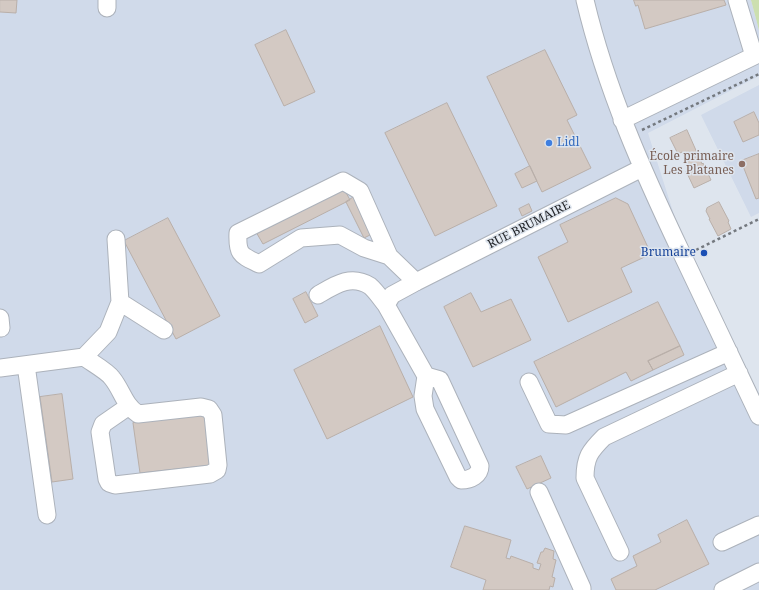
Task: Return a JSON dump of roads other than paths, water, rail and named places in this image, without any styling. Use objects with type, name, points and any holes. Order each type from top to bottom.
[{"type":"street","points":[[585,0],[596,40],[622,120],[642,168],[759,416]]},
{"type":"street","points":[[622,120],[754,56],[737,0]]},
{"type":"street","name":"RUE BRUMAIRE","points":[[386,305],[392,295],[416,282],[642,168]]},
{"type":"street","points":[[389,256],[364,248],[340,235],[300,238],[259,264],[242,256],[238,247],[238,233],[343,181],[360,190],[389,256],[416,282]]},
{"type":"street","points":[[0,368],[84,357],[108,332],[120,302],[116,239]]},
{"type":"street","points":[[318,295],[337,284],[357,280],[370,287],[386,305],[426,376],[423,396],[425,408],[458,477],[461,480],[465,480],[476,476],[480,471],[480,466],[440,380],[426,376]]},
{"type":"street","points":[[120,302],[164,330]]},
{"type":"street","points":[[0,318],[2,328],[0,328]]},
{"type":"street","points":[[529,382],[549,424],[566,425],[729,352]]},
{"type":"street","points":[[84,357],[112,378],[129,406],[138,414],[201,407],[209,409],[213,415],[218,465],[217,470],[210,474],[115,485],[109,483],[106,479],[100,432],[103,424],[129,406]]},
{"type":"street","points":[[26,365],[47,515]]},
{"type":"street","points":[[620,552],[585,478],[585,464],[592,449],[604,437],[739,373]]},
{"type":"street","points":[[539,492],[582,590]]},
{"type":"street","points":[[722,542],[759,524]]},
{"type":"street","points":[[723,590],[759,572]]},
{"type":"place","name":"Lidl","points":[[549,143]]},
{"type":"place","name":"École primaire Les Platanes","points":[[742,164]]},
{"type":"place","name":"Brumaire","points":[[704,253]]}]
